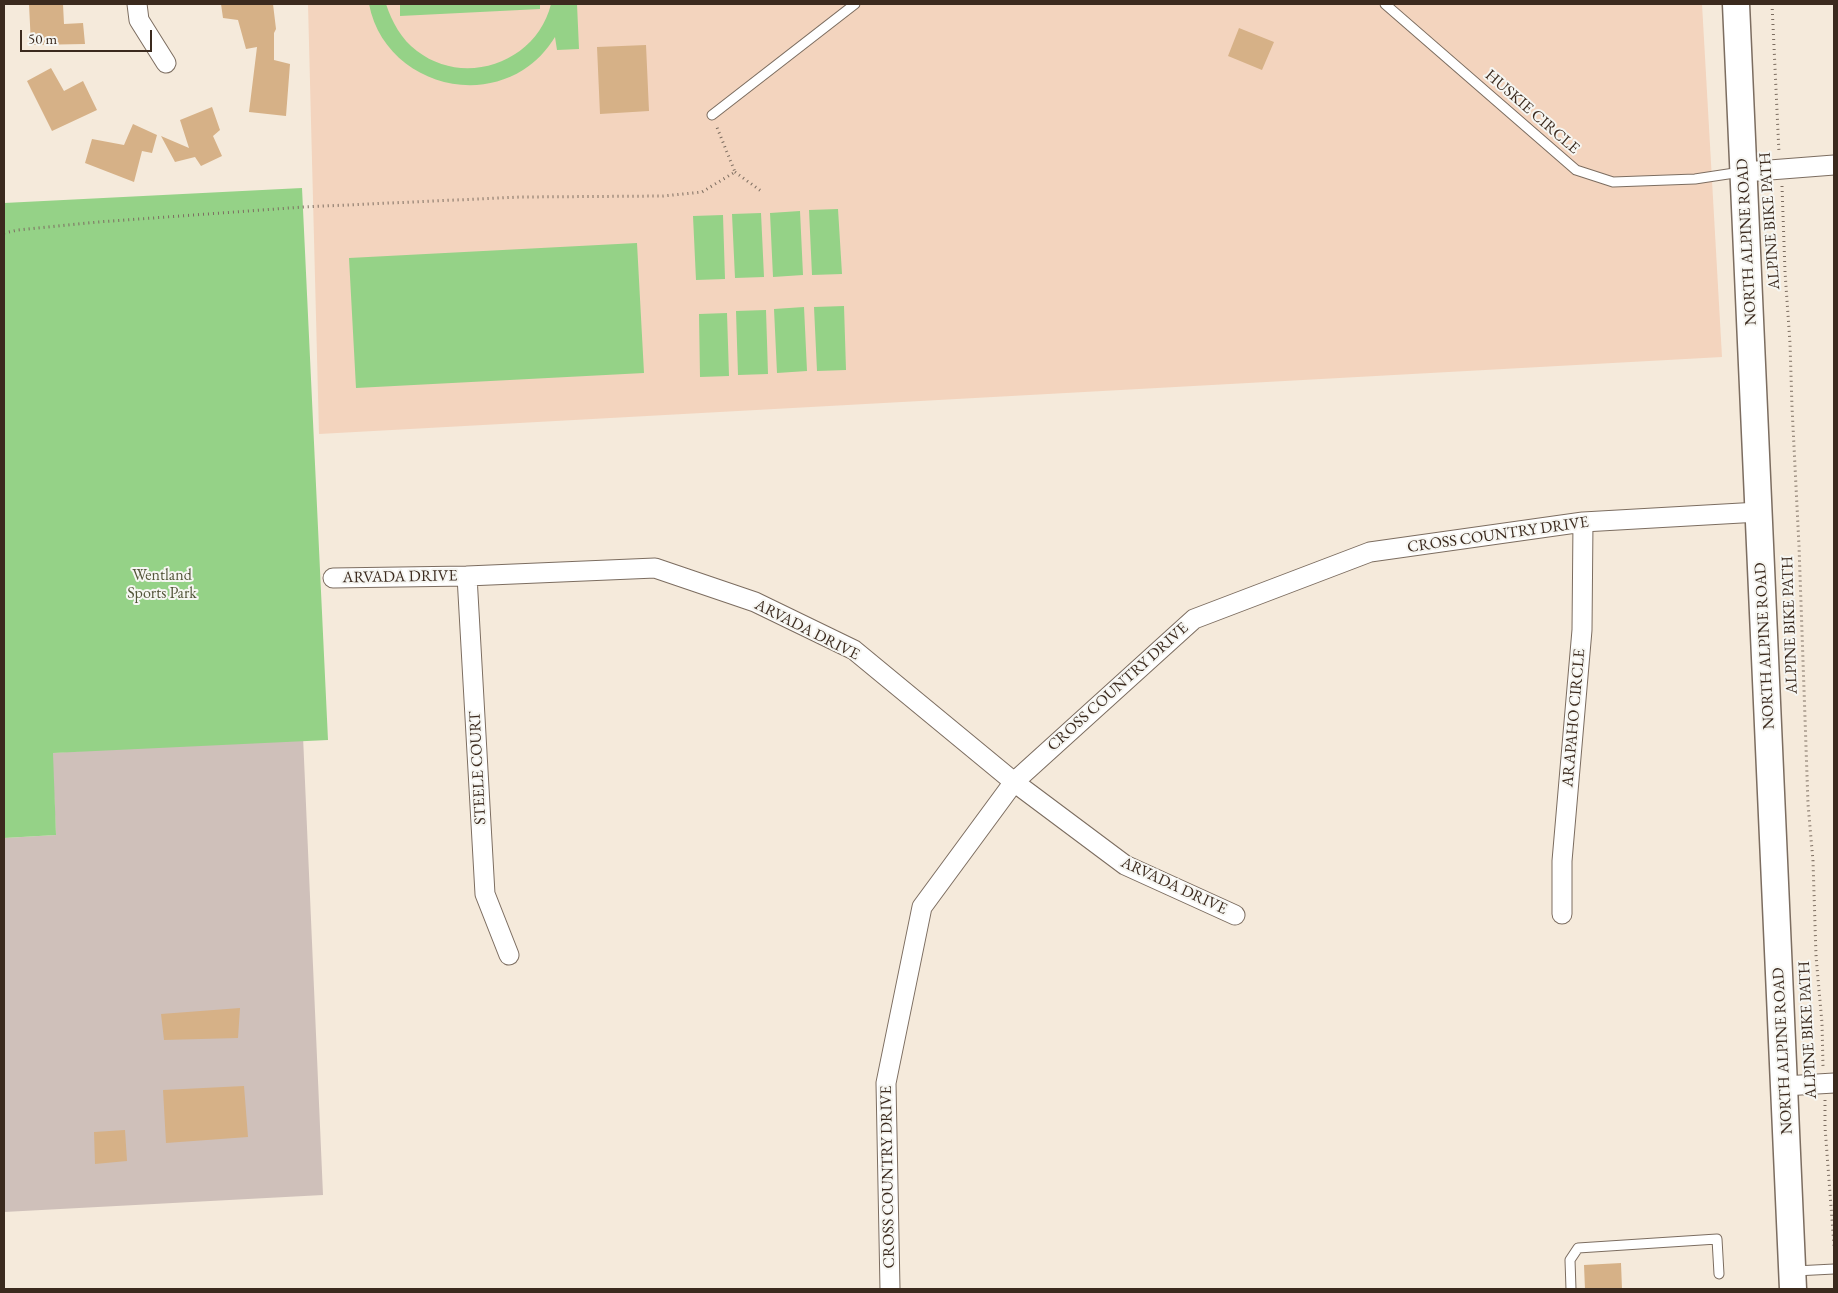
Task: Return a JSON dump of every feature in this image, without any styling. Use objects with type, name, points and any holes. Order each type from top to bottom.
[{"type":"main road","name":"NORTH ALPINE ROAD","points":[[1736,4],[1793,1280]]},
{"type":"street","points":[[137,4],[138,20],[166,63]]},
{"type":"street","points":[[1744,172],[1834,165]]},
{"type":"street","name":"CROSS COUNTRY DRIVE","points":[[890,1289],[886,1083],[922,907],[1014,782],[1194,619],[1370,552],[1583,522],[1759,512]]},
{"type":"street","name":"ARAPAHO CIRCLE","points":[[1562,914],[1562,860],[1582,630],[1583,522]]},
{"type":"street","name":"ARVADA DRIVE","points":[[333,578],[467,576],[655,568],[755,602],[854,650],[1014,782],[1125,865],[1235,915]]},
{"type":"street","name":"STEELE COURT","points":[[467,576],[485,894],[509,956]]},
{"type":"street","points":[[1784,1086],[1829,1083]]},
{"type":"lane","points":[[712,115],[855,4]]},
{"type":"lane","name":"HUSKIE CIRCLE","points":[[1385,4],[1576,170],[1613,182],[1695,178],[1744,172]]},
{"type":"lane","points":[[1571,1289],[1570,1260],[1578,1248],[1717,1238],[1719,1274]]},
{"type":"lane","points":[[1793,1280],[1834,1269]]},
{"type":"path","name":"ALPINE BIKE PATH","points":[[1772,4],[1799,546],[1806,747],[1829,1083],[1825,1127],[1834,1246]]},
{"type":"path","points":[[712,115],[735,172],[761,191]]},
{"type":"path","points":[[4,233],[98,222],[303,207],[522,197],[663,196],[702,192],[735,172]]},
{"type":"shaded area","points":[[308,4],[1702,4],[1722,357],[319,434]]},
{"type":"shaded area","points":[[303,736],[323,1195],[4,1212],[4,838],[56,835],[52,753]]},
{"type":"green space","points":[[369,4],[386,4],[398,30],[417,51],[436,62],[456,67],[477,68],[497,63],[515,54],[531,41],[543,24],[551,4],[577,4],[579,49],[557,50],[555,37],[545,51],[532,63],[523,70],[500,81],[476,85],[452,84],[429,77],[408,65],[390,49],[377,28]]},
{"type":"green space","points":[[400,4],[540,4],[540,9],[400,16]]},
{"type":"green space","name":"Wentland Sports Park","points":[[302,188],[328,740],[53,753],[56,835],[4,838],[4,203]]},
{"type":"green space","points":[[838,209],[842,274],[812,275],[809,210]]},
{"type":"green space","points":[[800,211],[803,275],[773,277],[770,213]]},
{"type":"green space","points":[[761,213],[764,277],[735,278],[732,214]]},
{"type":"green space","points":[[723,215],[725,279],[696,280],[693,216]]},
{"type":"green space","points":[[637,243],[644,373],[356,388],[349,258]]},
{"type":"green space","points":[[844,306],[846,370],[817,371],[814,307]]},
{"type":"green space","points":[[804,307],[807,371],[777,373],[774,309]]},
{"type":"green space","points":[[766,310],[768,374],[738,375],[736,311]]},
{"type":"green space","points":[[727,313],[729,376],[700,377],[699,314]]},
{"type":"building","points":[[29,4],[63,4],[64,24],[83,23],[85,44],[31,45]]},
{"type":"building","points":[[221,4],[273,4],[276,29],[274,33],[274,60],[290,64],[286,116],[249,112],[257,47],[246,49],[238,20],[223,18]]},
{"type":"building","points":[[1239,28],[1274,42],[1262,70],[1228,56]]},
{"type":"building","points":[[646,45],[649,111],[600,114],[597,47]]},
{"type":"building","points":[[51,68],[64,91],[83,81],[97,110],[52,131],[27,81]]},
{"type":"building","points":[[212,107],[220,130],[213,136],[222,156],[201,166],[195,157],[175,162],[161,136],[189,148],[180,120]]},
{"type":"building","points":[[133,124],[157,135],[152,153],[142,151],[134,182],[85,163],[92,139],[124,145]]},
{"type":"building","points":[[240,1008],[238,1038],[164,1040],[161,1014]]},
{"type":"building","points":[[244,1086],[248,1137],[166,1143],[163,1090]]},
{"type":"building","points":[[125,1130],[127,1161],[95,1164],[94,1132]]},
{"type":"building","points":[[1621,1263],[1622,1289],[1585,1289],[1584,1265]]}]
